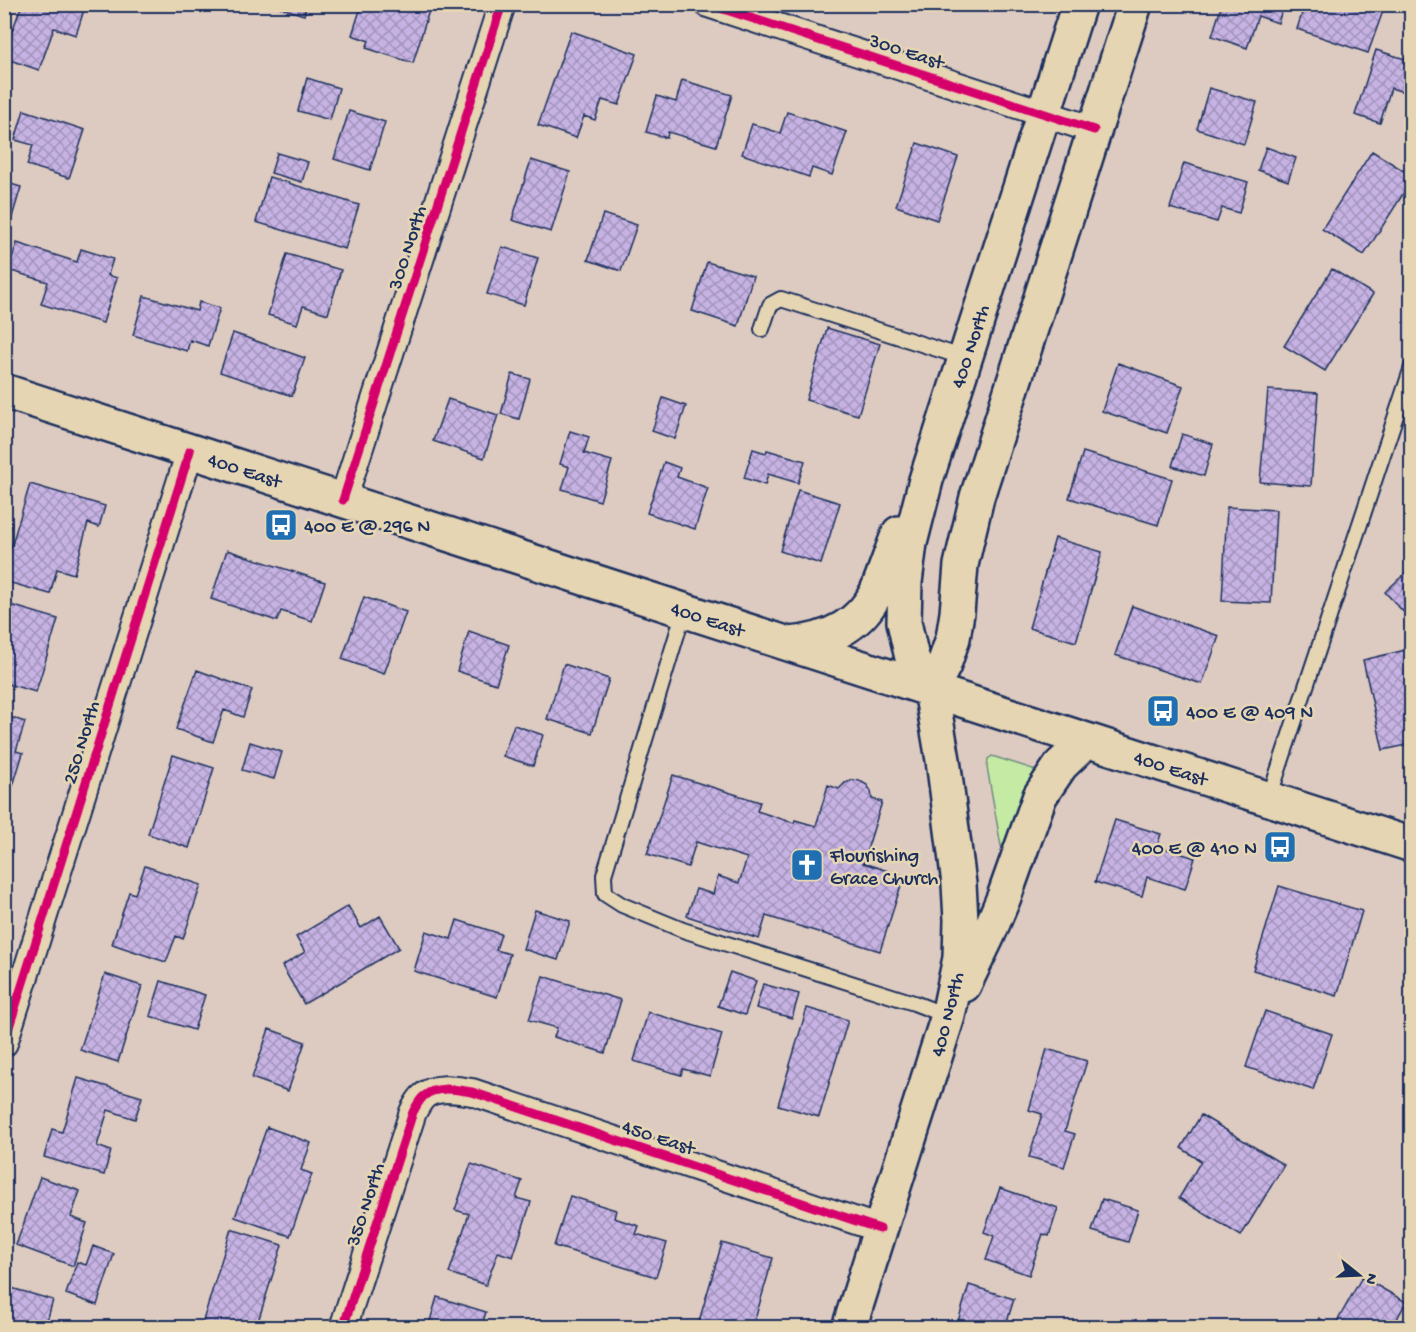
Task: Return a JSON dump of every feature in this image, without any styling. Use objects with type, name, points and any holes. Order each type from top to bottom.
[{"type":"main road","name":"400 North","points":[[849,1328],[948,1016],[960,958],[959,884],[943,760],[931,690],[912,658],[904,622],[905,582],[910,543],[926,480],[1078,4]]},
{"type":"main road","points":[[931,690],[944,665],[953,638],[961,566],[977,497],[1135,4]]},
{"type":"main road","name":"400 East","points":[[4,391],[1412,845]]},
{"type":"main road","points":[[787,644],[825,638],[843,630],[868,605],[877,591],[901,529],[926,480]]},
{"type":"main road","points":[[948,1016],[1000,906],[1040,796],[1061,765],[1087,740]]},
{"type":"street","name":"300 North","points":[[343,500],[502,4]]},
{"type":"street","name":"300 East","points":[[708,4],[1094,130]]},
{"type":"street","name":"250 North","points":[[4,1043],[190,451]]},
{"type":"street","name":"450 East","points":[[424,1095],[436,1090],[472,1092],[880,1229]]},
{"type":"street","name":"350 North","points":[[343,1328],[413,1112],[424,1095]]},
{"type":"lane","points":[[762,329],[770,305],[781,299],[965,358]]},
{"type":"lane","points":[[1269,798],[1412,367]]},
{"type":"lane","points":[[684,611],[604,875],[605,894],[622,905],[683,930],[914,1003],[948,1016]]},
{"type":"green space","points":[[992,756],[1033,769],[1036,775],[1006,850],[1001,846],[987,767],[988,759]]},
{"type":"building","points":[[22,4],[69,4],[84,10],[76,35],[54,28],[39,70],[4,58]]},
{"type":"building","points":[[269,4],[307,4],[304,15]]},
{"type":"building","points":[[362,4],[431,4],[413,63],[366,48],[369,41],[352,35]]},
{"type":"building","points":[[1222,4],[1284,4],[1278,23],[1258,16],[1247,48],[1212,36]]},
{"type":"building","points":[[1305,4],[1365,4],[1383,11],[1368,53],[1297,29]]},
{"type":"building","points":[[571,31],[637,54],[619,105],[602,100],[595,120],[584,116],[576,138],[538,125]]},
{"type":"building","points":[[1412,38],[1412,95],[1391,88],[1380,123],[1355,115],[1376,50],[1405,59]]},
{"type":"building","points":[[307,78],[339,88],[330,120],[298,111]]},
{"type":"building","points":[[682,80],[732,95],[716,146],[668,132],[667,138],[646,132],[657,96],[676,102]]},
{"type":"building","points":[[1209,88],[1257,102],[1244,144],[1197,129]]},
{"type":"building","points":[[24,110],[85,130],[69,178],[27,165],[33,145],[15,140]]},
{"type":"building","points":[[349,111],[385,122],[370,170],[334,159]]},
{"type":"building","points":[[787,112],[847,132],[832,175],[812,168],[809,177],[742,154],[752,124],[780,133]]},
{"type":"building","points":[[917,143],[958,157],[937,220],[896,206]]},
{"type":"building","points":[[1266,147],[1296,158],[1288,181],[1258,170]]},
{"type":"building","points":[[1372,151],[1412,176],[1412,180],[1364,255],[1322,229]]},
{"type":"building","points":[[277,153],[308,162],[302,182],[271,173]]},
{"type":"building","points":[[531,160],[570,172],[551,232],[512,220]]},
{"type":"building","points":[[1184,163],[1248,182],[1239,213],[1222,208],[1217,222],[1170,208]]},
{"type":"building","points":[[269,177],[359,205],[345,249],[256,222]]},
{"type":"building","points":[[4,182],[21,187],[4,244]]},
{"type":"building","points":[[603,214],[637,225],[621,271],[588,260]]},
{"type":"building","points":[[17,243],[77,262],[81,249],[113,259],[108,275],[117,278],[103,323],[41,304],[48,282],[8,270]]},
{"type":"building","points":[[502,247],[538,258],[524,305],[487,294]]},
{"type":"building","points":[[287,254],[341,270],[328,314],[303,306],[297,324],[268,315]]},
{"type":"building","points":[[707,262],[753,276],[738,326],[692,311]]},
{"type":"building","points":[[1332,269],[1373,294],[1325,371],[1284,346]]},
{"type":"building","points":[[144,296],[197,311],[199,302],[220,308],[208,346],[190,340],[187,351],[133,335]]},
{"type":"building","points":[[827,328],[880,344],[858,415],[806,400]]},
{"type":"building","points":[[233,333],[305,358],[292,396],[220,372]]},
{"type":"building","points":[[1118,363],[1183,386],[1167,433],[1102,411]]},
{"type":"building","points":[[512,374],[530,379],[519,419],[501,414]]},
{"type":"building","points":[[1268,390],[1318,393],[1311,486],[1260,482]]},
{"type":"building","points":[[663,398],[686,406],[675,439],[652,431]]},
{"type":"building","points":[[448,399],[498,415],[484,458],[433,441]]},
{"type":"building","points":[[570,431],[589,437],[584,453],[612,461],[600,501],[562,489],[569,467],[560,464]]},
{"type":"building","points":[[1182,434],[1213,444],[1204,476],[1172,466]]},
{"type":"building","points":[[753,449],[766,453],[767,450],[805,461],[798,483],[768,474],[765,485],[744,478]]},
{"type":"building","points":[[1083,452],[1172,479],[1158,525],[1069,498]]},
{"type":"building","points":[[664,462],[680,468],[677,477],[708,488],[695,529],[647,513]]},
{"type":"building","points":[[30,484],[105,506],[99,527],[88,523],[74,574],[57,569],[50,594],[4,581],[4,571]]},
{"type":"building","points":[[798,490],[840,503],[821,564],[780,551]]},
{"type":"building","points":[[1227,507],[1276,510],[1271,603],[1222,601]]},
{"type":"building","points":[[4,521],[12,523],[4,548]]},
{"type":"building","points":[[1055,538],[1102,552],[1076,642],[1029,628]]},
{"type":"building","points":[[227,550],[325,582],[312,621],[281,611],[277,621],[211,599]]},
{"type":"building","points":[[1412,567],[1412,621],[1385,592]]},
{"type":"building","points":[[364,597],[406,612],[384,674],[342,659]]},
{"type":"building","points":[[4,603],[58,619],[36,692],[4,683],[4,635],[6,631],[4,631]]},
{"type":"building","points":[[1132,606],[1219,636],[1202,684],[1115,655]]},
{"type":"building","points":[[469,631],[509,645],[496,684],[457,671]]},
{"type":"building","points":[[1410,649],[1412,654],[1412,744],[1383,750],[1363,660]]},
{"type":"building","points":[[564,664],[609,679],[592,733],[547,719]]},
{"type":"building","points":[[197,670],[252,690],[243,717],[224,710],[213,742],[176,729]]},
{"type":"building","points":[[4,715],[25,722],[16,751],[23,753],[13,786],[4,784]]},
{"type":"building","points":[[514,725],[543,735],[533,766],[503,756]]},
{"type":"building","points":[[250,742],[282,752],[274,779],[242,770]]},
{"type":"building","points":[[173,755],[214,768],[189,848],[148,834]]},
{"type":"building","name":"Flourishing Grace Church","points":[[673,775],[760,802],[757,811],[794,823],[795,820],[816,826],[828,785],[839,789],[852,780],[867,785],[872,799],[882,802],[863,863],[904,876],[880,951],[766,916],[759,939],[687,916],[696,889],[713,894],[718,876],[739,883],[747,858],[696,842],[688,867],[647,854]]},
{"type":"building","points":[[1115,820],[1161,834],[1157,846],[1195,858],[1185,889],[1147,877],[1142,896],[1095,882]]},
{"type":"building","points":[[145,866],[201,885],[183,939],[176,936],[166,962],[112,944],[129,892],[135,894]]},
{"type":"building","points":[[1279,886],[1362,911],[1337,996],[1253,970]]},
{"type":"building","points":[[348,906],[361,928],[380,916],[399,948],[304,1004],[282,966],[305,952],[296,937]]},
{"type":"building","points":[[535,910],[570,921],[558,960],[523,949]]},
{"type":"building","points":[[457,920],[501,934],[496,950],[510,954],[497,997],[414,971],[426,931],[451,939]]},
{"type":"building","points":[[730,972],[756,981],[745,1015],[718,1006]]},
{"type":"building","points":[[105,974],[142,986],[118,1062],[80,1050]]},
{"type":"building","points":[[543,976],[621,1000],[605,1053],[554,1037],[557,1028],[529,1020]]},
{"type":"building","points":[[161,981],[205,995],[194,1030],[150,1016]]},
{"type":"building","points":[[763,984],[799,994],[792,1018],[756,1008]]},
{"type":"building","points":[[807,1008],[848,1020],[819,1117],[778,1105]]},
{"type":"building","points":[[1265,1011],[1332,1034],[1313,1090],[1246,1067]]},
{"type":"building","points":[[648,1012],[722,1034],[710,1076],[683,1069],[681,1075],[634,1061]]},
{"type":"building","points":[[269,1029],[305,1042],[288,1091],[252,1078]]},
{"type":"building","points":[[1047,1049],[1087,1061],[1065,1131],[1075,1134],[1064,1167],[1029,1157],[1042,1114],[1029,1110]]},
{"type":"building","points":[[78,1078],[142,1097],[135,1119],[108,1110],[97,1146],[111,1151],[104,1175],[44,1157],[52,1129],[62,1132]]},
{"type":"building","points":[[1201,1115],[1284,1165],[1241,1236],[1179,1198],[1201,1161],[1181,1148]]},
{"type":"building","points":[[267,1127],[311,1143],[301,1170],[312,1174],[290,1236],[235,1217]]},
{"type":"building","points":[[471,1164],[522,1181],[516,1198],[531,1202],[513,1257],[498,1252],[486,1285],[449,1273],[469,1214],[455,1210]]},
{"type":"building","points":[[40,1177],[80,1191],[71,1217],[87,1223],[73,1266],[16,1245]]},
{"type":"building","points":[[1000,1188],[1058,1208],[1049,1236],[1043,1234],[1029,1275],[986,1260],[994,1236],[984,1232]]},
{"type":"building","points":[[570,1196],[616,1210],[614,1218],[639,1226],[636,1234],[667,1243],[656,1277],[554,1246]]},
{"type":"building","points":[[1102,1199],[1138,1210],[1128,1242],[1092,1231]]},
{"type":"building","points":[[231,1229],[282,1245],[256,1328],[215,1328],[202,1324]]},
{"type":"building","points":[[722,1243],[773,1258],[753,1326],[738,1322],[737,1328],[697,1328]]},
{"type":"building","points":[[93,1246],[114,1254],[97,1305],[66,1294],[77,1262],[86,1265]]},
{"type":"building","points":[[1362,1277],[1406,1302],[1392,1328],[1314,1328],[1319,1318],[1334,1327]]},
{"type":"building","points":[[969,1285],[1014,1299],[1005,1328],[956,1328]]},
{"type":"building","points":[[8,1287],[53,1300],[45,1328],[4,1328],[4,1299]]},
{"type":"building","points":[[437,1297],[486,1312],[481,1328],[428,1328]]},
{"type":"cycle path","points":[[343,500],[502,4]]},
{"type":"cycle path","points":[[708,4],[1094,130]]},
{"type":"cycle path","points":[[4,1043],[190,451]]},
{"type":"cycle path","points":[[343,1328],[413,1112],[422,1098],[435,1090],[472,1092],[880,1229]]},
{"type":"place","name":"400 E @ 296 N","points":[[281,525]]},
{"type":"place","name":"400 E @ 409 N","points":[[1163,711]]},
{"type":"place","name":"400 E @ 410 N","points":[[1280,847]]},
{"type":"place","name":"Flourishing Grace Church","points":[[807,865]]}]
